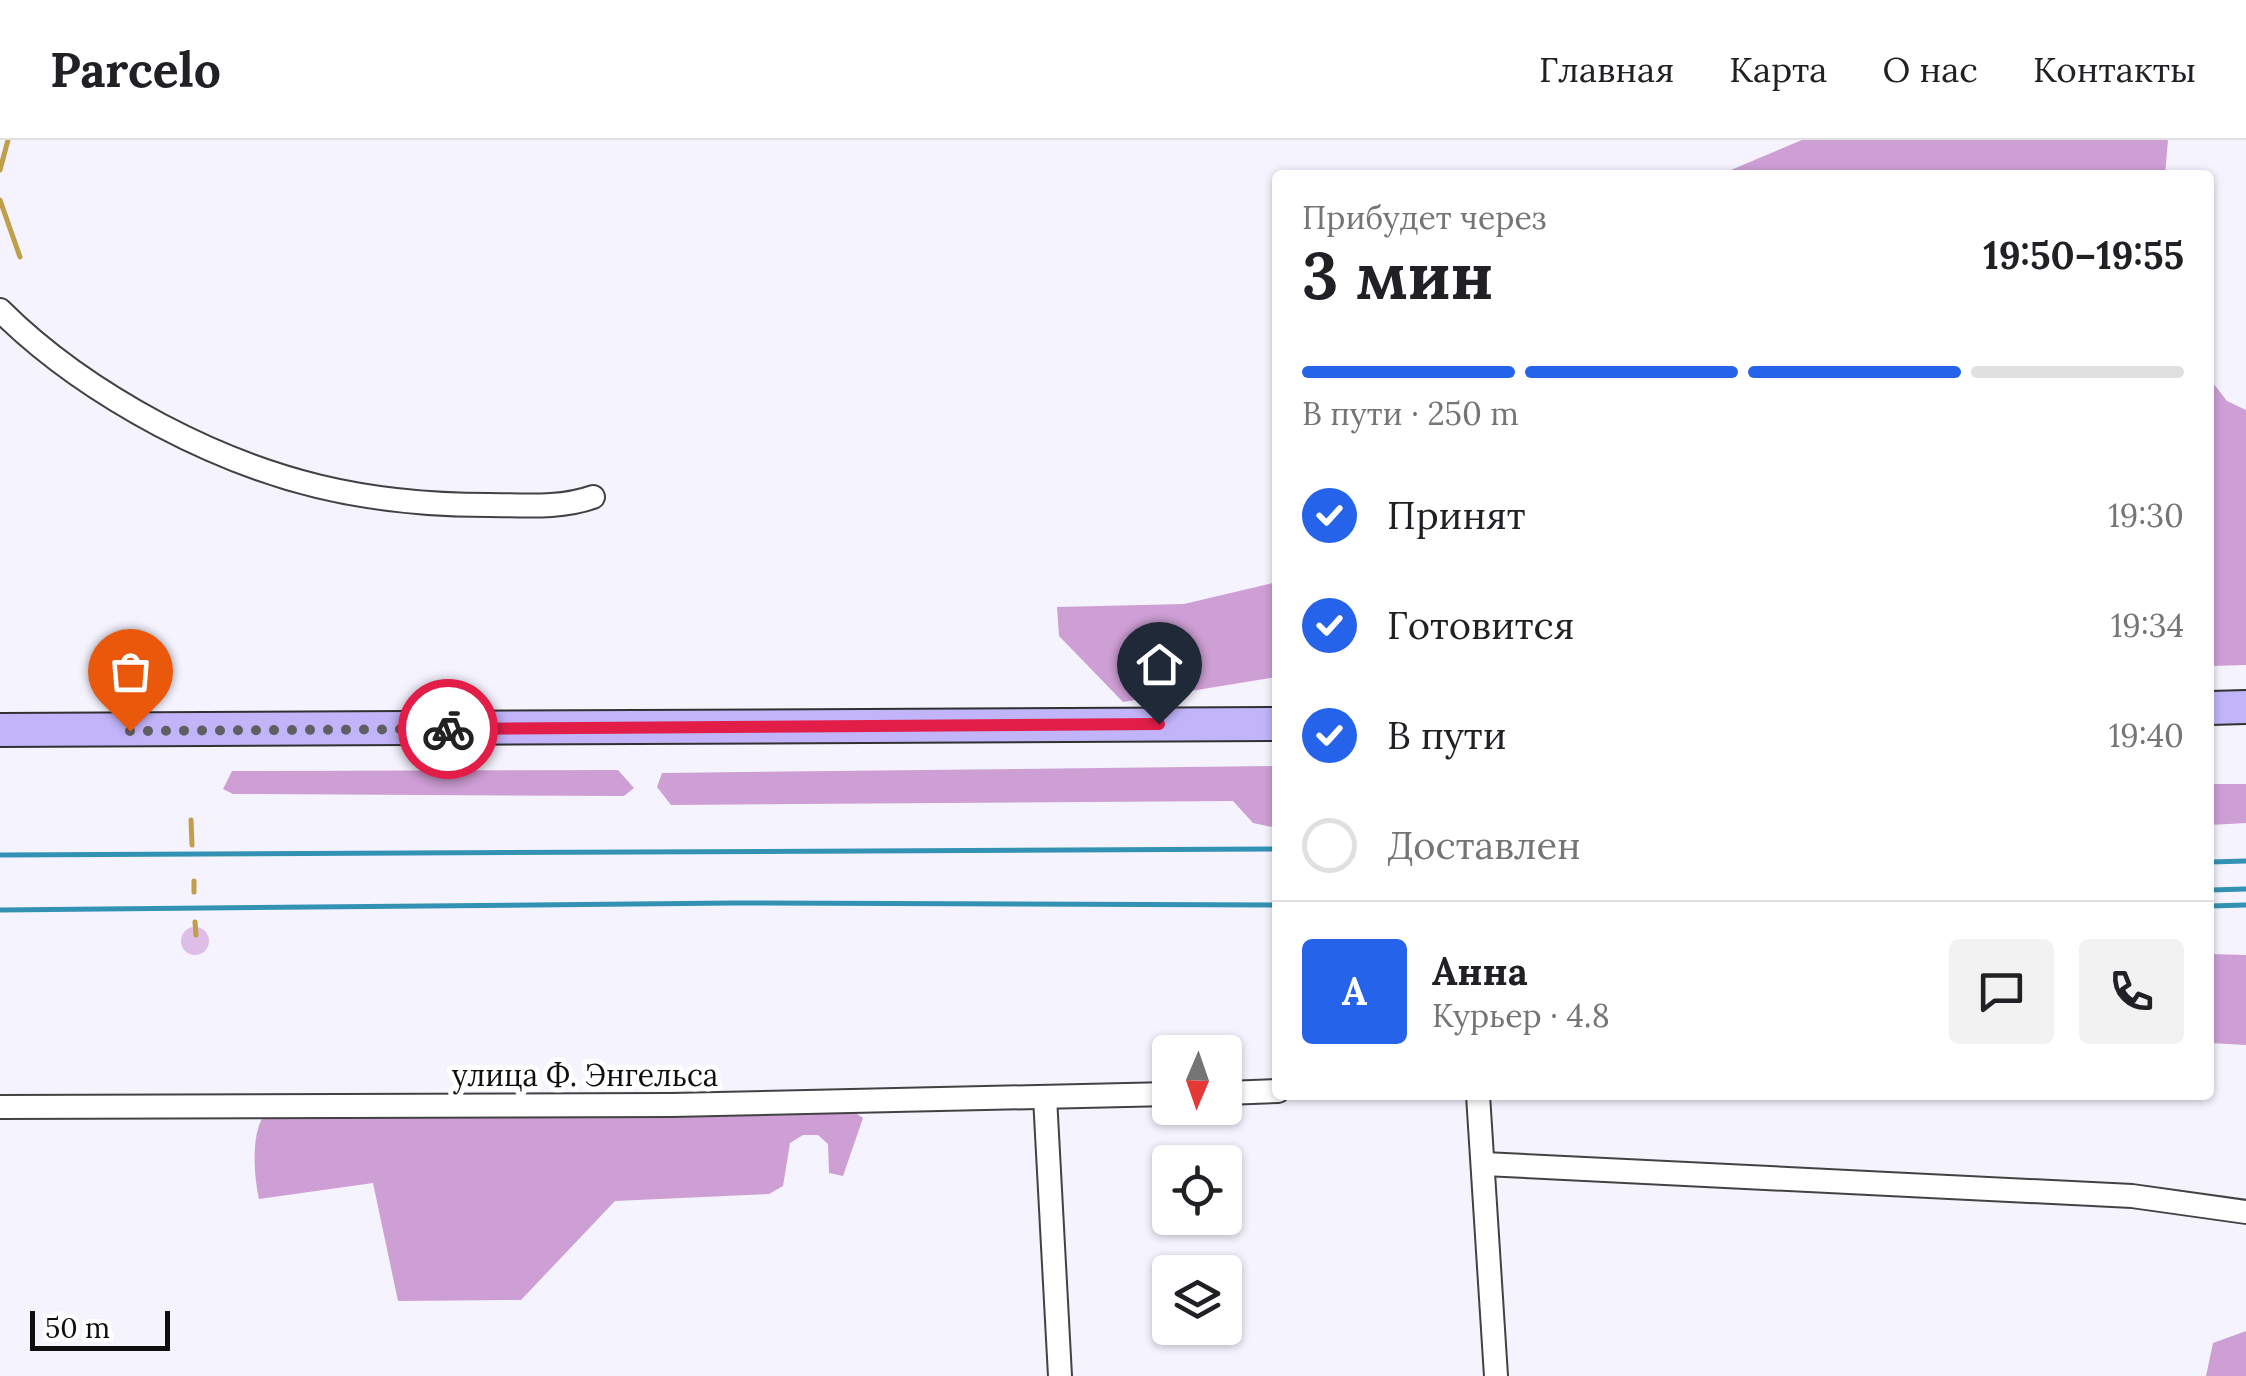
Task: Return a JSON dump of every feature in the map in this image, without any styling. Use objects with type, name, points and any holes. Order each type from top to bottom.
[{"type":"main road","points":[[2214,708],[2246,707]]},
{"type":"main road","points":[[0,730],[1272,724]]},
{"type":"street","points":[[0,310],[112,399],[215,454],[281,478],[364,498],[441,505],[564,505],[593,498]]},
{"type":"street","points":[[1242,1092],[1272,1092]]},
{"type":"street","name":"улица Ф. Энгельса","points":[[0,1108],[653,1106],[1152,1094]]},
{"type":"street","points":[[1045,1096],[1060,1376]]},
{"type":"street","points":[[1478,1100],[1496,1376]]},
{"type":"street","points":[[1484,1164],[2132,1196],[2246,1212]]},
{"type":"shaded area","points":[[1802,140],[2168,140],[2165,170],[1731,170]]},
{"type":"shaded area","points":[[2214,384],[2227,401],[2246,410],[2246,665],[2214,666]]},
{"type":"shaded area","points":[[1272,583],[1272,678],[1123,702],[1059,636],[1057,607],[1184,604]]},
{"type":"shaded area","points":[[1272,766],[1272,827],[1253,823],[1233,801],[671,805],[657,787],[662,773]]},
{"type":"shaded area","points":[[618,770],[634,788],[624,796],[233,794],[223,789],[232,771]]},
{"type":"shaded area","points":[[2214,784],[2246,784],[2246,823],[2214,825]]},
{"type":"shaded area","points":[[195,927],[205,931],[209,941],[205,951],[195,955],[185,951],[181,941],[185,931]]},
{"type":"shaded area","points":[[2214,954],[2246,955],[2246,1045],[2214,1043]]},
{"type":"shaded area","points":[[853,1111],[863,1118],[843,1176],[829,1173],[828,1144],[818,1135],[803,1135],[790,1143],[783,1186],[769,1194],[615,1201],[521,1300],[398,1301],[373,1183],[259,1199],[256,1180],[255,1145],[263,1117]]},
{"type":"shaded area","points":[[2246,1331],[2246,1376],[2206,1376],[2213,1343]]},
{"type":"waterway","points":[[0,170],[8,140]]},
{"type":"waterway","points":[[0,200],[20,257]]},
{"type":"waterway","points":[[191,820],[192,845]]},
{"type":"waterway","points":[[194,881],[194,892]]},
{"type":"waterway","points":[[195,922],[196,935]]},
{"type":"railway","points":[[0,855],[1272,849]]},
{"type":"railway","points":[[2214,862],[2246,861]]},
{"type":"railway","points":[[2214,890],[2246,889]]},
{"type":"railway","points":[[0,910],[733,903],[1272,905]]},
{"type":"railway","points":[[2214,906],[2246,905]]},
{"type":"way so far","points":[[130,731],[448,729]]},
{"type":"route","points":[[448,729],[1159,724]]}]
